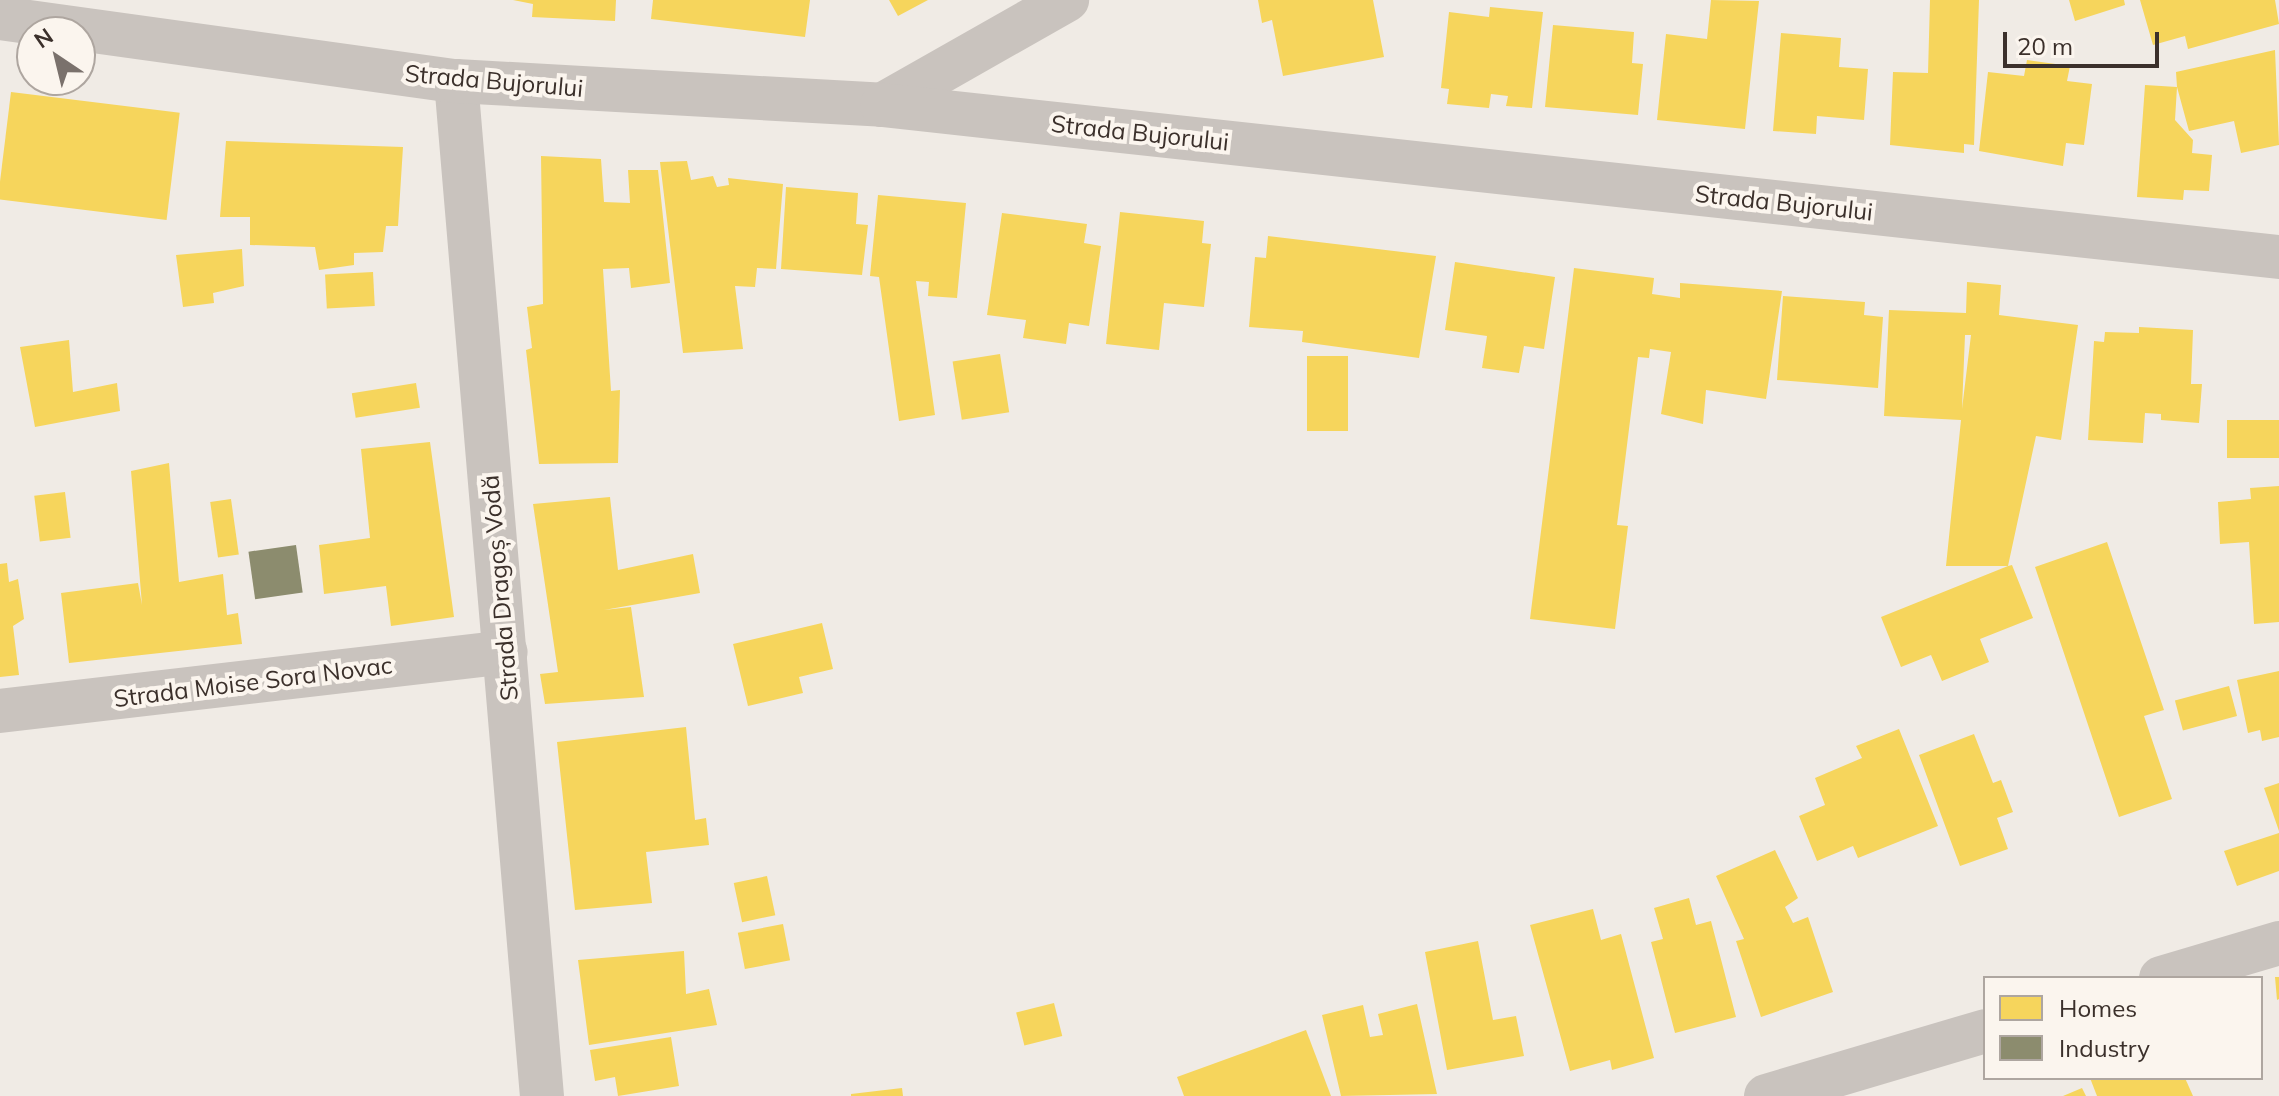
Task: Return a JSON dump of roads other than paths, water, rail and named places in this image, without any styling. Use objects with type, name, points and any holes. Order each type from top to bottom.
[{"type":"street","points":[[882,105],[1067,0]]},
{"type":"street","name":"Strada Bujorului","points":[[0,18],[456,81],[882,105],[2279,257]]},
{"type":"street","name":"Strada Dragoș Vodă","points":[[456,81],[542,1096]]},
{"type":"street","name":"Strada Moise Sora Novac","points":[[0,711],[506,652]]},
{"type":"street","points":[[2168,976],[2279,943]]},
{"type":"street","points":[[1766,1096],[1983,1032]]}]
